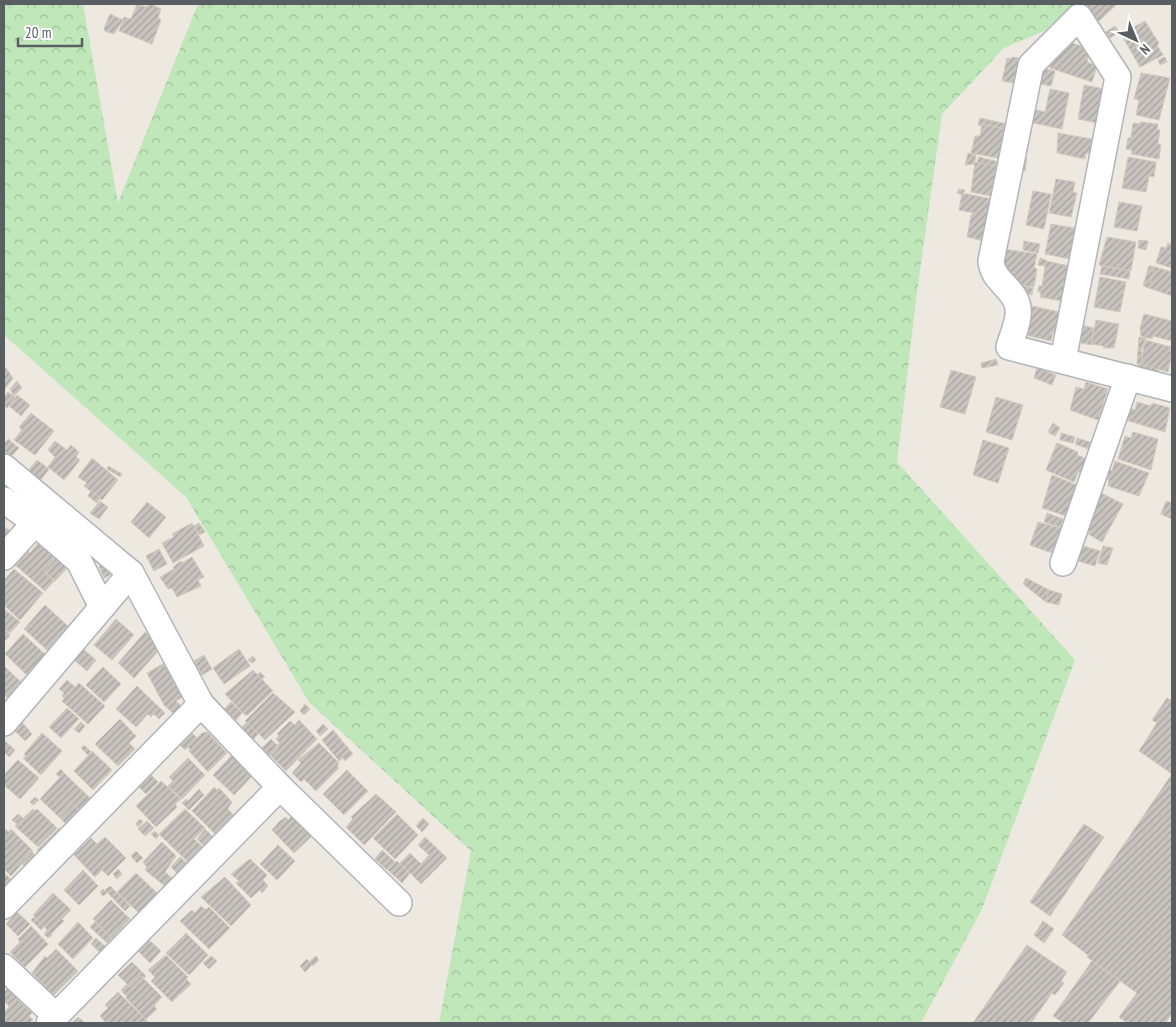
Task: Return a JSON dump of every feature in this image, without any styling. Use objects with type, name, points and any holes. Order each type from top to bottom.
[{"type":"street","points":[[1063,360],[1118,77],[1079,17],[1031,65],[991,261],[991,268],[995,275],[1018,306],[1018,313],[1009,347],[1172,389]]},
{"type":"street","points":[[1063,562],[1128,377]]},
{"type":"street","points":[[4,467],[131,573],[201,704],[280,787],[400,903]]},
{"type":"street","points":[[4,500],[35,523],[79,561],[102,607]]},
{"type":"street","points":[[4,557],[35,523]]},
{"type":"street","points":[[4,723],[131,573]]},
{"type":"street","points":[[4,906],[201,704]]},
{"type":"street","points":[[4,967],[52,1020],[280,787]]},
{"type":"green space","points":[[4,4],[83,4],[118,203],[198,4],[1074,4],[1044,31],[1004,48],[942,114],[916,300],[897,462],[1075,660],[982,909],[921,1023],[439,1023],[471,851],[309,702],[186,497],[4,335]]},
{"type":"building","points":[[137,4],[146,7],[151,4],[161,9],[158,18],[161,20],[152,44],[119,31],[124,17],[131,19]]},
{"type":"building","points":[[1085,4],[1117,4],[1098,22],[1083,6]]},
{"type":"building","points":[[110,14],[123,20],[114,34],[105,31],[104,28]]},
{"type":"building","points":[[1145,21],[1159,43],[1157,45],[1163,55],[1140,67],[1121,34]]},
{"type":"building","points":[[1115,26],[1119,32],[1110,38],[1106,32]]},
{"type":"building","points":[[1069,42],[1090,49],[1087,62],[1097,66],[1092,82],[1050,68],[1056,49],[1063,46],[1068,47]]},
{"type":"building","points":[[1012,57],[1025,59],[1020,84],[1002,81],[1007,58],[1011,59]]},
{"type":"building","points":[[1165,57],[1167,62],[1160,65],[1158,60]]},
{"type":"building","points":[[1040,68],[1055,71],[1051,86],[1036,83]]},
{"type":"building","points":[[1141,73],[1170,78],[1159,120],[1136,115],[1139,100],[1134,99]]},
{"type":"building","points":[[1084,85],[1109,90],[1102,124],[1078,119]]},
{"type":"building","points":[[1050,89],[1069,93],[1062,129],[1029,122],[1032,109],[1045,112]]},
{"type":"building","points":[[980,118],[1007,124],[1006,129],[982,124],[981,126],[978,125]]},
{"type":"building","points":[[1140,122],[1158,124],[1157,129],[1160,130],[1158,144],[1161,145],[1159,159],[1131,154],[1132,150],[1126,149],[1128,138],[1131,138],[1133,123],[1140,124]]},
{"type":"building","points":[[982,124],[1009,130],[1003,159],[971,153],[975,136],[980,136]]},
{"type":"building","points":[[1058,133],[1097,140],[1095,155],[1086,153],[1085,159],[1057,153]]},
{"type":"building","points":[[968,153],[976,155],[974,164],[965,165]]},
{"type":"building","points":[[979,157],[999,162],[998,167],[977,163]]},
{"type":"building","points":[[1021,157],[1027,158],[1025,171],[1018,170]]},
{"type":"building","points":[[1128,157],[1156,162],[1154,177],[1149,176],[1146,192],[1122,188]]},
{"type":"building","points":[[975,162],[1002,167],[996,197],[971,192]]},
{"type":"building","points":[[1056,179],[1075,182],[1073,192],[1077,193],[1071,217],[1049,213]]},
{"type":"building","points":[[959,189],[965,190],[962,195],[957,193]]},
{"type":"building","points":[[1033,191],[1051,194],[1044,229],[1026,225]]},
{"type":"building","points":[[962,193],[992,199],[988,242],[967,237],[971,215],[974,213],[959,210]]},
{"type":"building","points":[[1119,202],[1142,206],[1137,231],[1114,227]]},
{"type":"building","points":[[1051,224],[1080,229],[1075,260],[1045,254]]},
{"type":"building","points":[[1107,237],[1136,242],[1131,271],[1099,265]]},
{"type":"building","points":[[1139,240],[1148,241],[1146,250],[1138,248]]},
{"type":"building","points":[[1024,241],[1040,244],[1038,253],[1023,250]]},
{"type":"building","points":[[1168,243],[1172,245],[1172,268],[1156,263],[1161,247],[1166,248]]},
{"type":"building","points":[[1004,249],[1037,254],[1034,268],[1037,269],[1034,287],[1012,284],[1014,277],[1007,276],[1008,269],[1000,268]]},
{"type":"building","points":[[1040,258],[1046,260],[1045,266],[1038,265]]},
{"type":"building","points":[[1046,261],[1074,267],[1067,302],[1040,297],[1041,292],[1038,292],[1039,286],[1042,286]]},
{"type":"building","points":[[1102,266],[1130,271],[1129,279],[1100,274]]},
{"type":"building","points":[[1149,266],[1155,267],[1149,288],[1143,286]]},
{"type":"building","points":[[1155,267],[1172,272],[1172,296],[1149,288]]},
{"type":"building","points":[[1100,277],[1126,282],[1120,312],[1094,307]]},
{"type":"building","points":[[1021,286],[1033,288],[1032,295],[1019,292]]},
{"type":"building","points":[[1032,306],[1059,312],[1058,319],[1062,320],[1059,334],[1053,332],[1051,341],[1026,335]]},
{"type":"building","points":[[1144,314],[1172,321],[1172,341],[1153,336],[1152,339],[1141,336],[1140,328]]},
{"type":"building","points":[[1096,320],[1119,324],[1114,348],[1103,348],[1104,346],[1091,344]]},
{"type":"building","points":[[1080,325],[1094,328],[1091,345],[1077,342]]},
{"type":"building","points":[[1139,337],[1147,338],[1141,352],[1144,353],[1141,364],[1159,369],[1158,373],[1143,370],[1137,364]]},
{"type":"building","points":[[1145,340],[1171,347],[1170,352],[1172,353],[1168,372],[1141,364]]},
{"type":"building","points":[[996,359],[998,365],[982,368],[981,363]]},
{"type":"building","points":[[6,368],[13,378],[4,390],[4,369]]},
{"type":"building","points":[[1037,368],[1056,375],[1052,385],[1034,378]]},
{"type":"building","points":[[951,370],[976,377],[965,414],[940,407]]},
{"type":"building","points":[[17,381],[22,388],[14,396],[10,389]]},
{"type":"building","points":[[1086,382],[1108,389],[1098,420],[1070,410],[1076,387],[1084,389]]},
{"type":"building","points":[[8,392],[15,397],[7,408],[4,405],[4,397]]},
{"type":"building","points":[[17,395],[30,405],[21,416],[9,406]]},
{"type":"building","points":[[996,397],[1023,405],[1012,440],[986,432]]},
{"type":"building","points":[[1137,402],[1151,406],[1152,403],[1170,408],[1165,432],[1123,419],[1127,407],[1135,410]]},
{"type":"building","points":[[31,413],[54,431],[35,455],[14,440],[22,430],[19,427]]},
{"type":"building","points":[[1053,423],[1060,428],[1055,436],[1048,432]]},
{"type":"building","points":[[1133,432],[1158,439],[1151,470],[1118,459],[1125,436],[1131,438]]},
{"type":"building","points":[[1061,433],[1075,437],[1073,443],[1060,440]]},
{"type":"building","points":[[1077,438],[1093,443],[1091,450],[1075,444]]},
{"type":"building","points":[[8,439],[19,448],[11,457],[4,451],[4,444]]},
{"type":"building","points":[[983,440],[1009,448],[998,483],[973,475]]},
{"type":"building","points":[[55,441],[67,450],[71,445],[79,452],[76,457],[80,460],[64,480],[48,467],[55,457],[48,450]]},
{"type":"building","points":[[1057,443],[1078,452],[1077,455],[1087,459],[1082,473],[1078,472],[1074,482],[1046,470]]},
{"type":"building","points":[[92,458],[118,480],[102,500],[84,486],[87,483],[78,477]]},
{"type":"building","points":[[37,460],[49,469],[41,480],[28,471]]},
{"type":"building","points":[[1115,461],[1149,473],[1139,496],[1108,486],[1109,480],[1105,479],[1108,470],[1112,471]]},
{"type":"building","points":[[108,466],[122,474],[120,477],[107,469]]},
{"type":"building","points":[[1052,475],[1079,486],[1069,517],[1042,508]]},
{"type":"building","points":[[91,491],[100,498],[97,503],[88,496]]},
{"type":"building","points":[[1099,492],[1123,504],[1102,542],[1088,534],[1090,531],[1084,528]]},
{"type":"building","points":[[100,501],[108,507],[99,519],[90,513]]},
{"type":"building","points":[[1166,501],[1172,503],[1172,519],[1161,514]]},
{"type":"building","points":[[147,502],[166,517],[149,538],[131,522]]},
{"type":"building","points":[[1047,513],[1063,519],[1060,527],[1044,522]]},
{"type":"building","points":[[1038,522],[1064,529],[1055,554],[1030,545]]},
{"type":"building","points":[[192,523],[204,546],[173,563],[162,543],[174,537],[172,534]]},
{"type":"building","points":[[199,523],[205,532],[199,535],[194,526]]},
{"type":"building","points":[[4,528],[11,532],[4,541]]},
{"type":"building","points":[[40,541],[57,555],[44,572],[54,581],[45,591],[13,563],[26,549],[30,553]]},
{"type":"building","points":[[1080,545],[1100,551],[1095,566],[1075,560]]},
{"type":"building","points":[[1103,546],[1113,548],[1107,565],[1098,563]]},
{"type":"building","points":[[159,549],[167,564],[154,571],[146,556]]},
{"type":"building","points":[[192,557],[204,577],[198,580],[201,586],[177,597],[172,588],[168,589],[160,577],[174,569],[173,567],[181,561],[182,563]]},
{"type":"building","points":[[56,558],[67,568],[55,581],[44,571]]},
{"type":"building","points":[[105,563],[110,575],[104,578],[99,566]]},
{"type":"building","points":[[14,569],[43,593],[20,620],[4,605],[4,580]]},
{"type":"building","points":[[1026,578],[1049,590],[1046,602],[1023,584]]},
{"type":"building","points":[[1049,590],[1062,594],[1059,605],[1046,602]]},
{"type":"building","points":[[45,605],[68,626],[47,650],[24,629]]},
{"type":"building","points":[[4,609],[20,622],[10,633],[6,630],[4,633]]},
{"type":"building","points":[[116,619],[134,635],[112,660],[94,645]]},
{"type":"building","points":[[6,631],[10,635],[4,642],[4,634]]},
{"type":"building","points":[[145,632],[158,642],[155,645],[160,649],[134,678],[118,663]]},
{"type":"building","points":[[23,634],[49,658],[30,678],[5,654]]},
{"type":"building","points":[[83,649],[96,660],[87,671],[74,660]]},
{"type":"building","points":[[239,649],[250,666],[224,684],[213,668]]},
{"type":"building","points":[[204,655],[212,669],[202,675],[194,661]]},
{"type":"building","points":[[253,656],[256,660],[252,663],[248,660]]},
{"type":"building","points":[[168,661],[187,694],[176,701],[183,708],[176,716],[164,705],[147,673]]},
{"type":"building","points":[[4,666],[25,686],[11,701],[4,694]]},
{"type":"building","points":[[103,667],[121,684],[104,702],[86,685]]},
{"type":"building","points":[[253,670],[273,691],[248,715],[245,715],[225,694]]},
{"type":"building","points":[[260,672],[265,677],[262,679],[257,675]]},
{"type":"building","points":[[67,680],[75,687],[64,698],[62,696],[64,693],[59,689]]},
{"type":"building","points":[[79,683],[105,706],[88,724],[62,701]]},
{"type":"building","points":[[137,686],[165,713],[159,719],[154,714],[151,717],[148,714],[136,727],[116,709]]},
{"type":"building","points":[[273,693],[295,712],[265,740],[245,721]]},
{"type":"building","points":[[1167,698],[1172,701],[1172,774],[1139,751],[1157,723],[1152,720]]},
{"type":"building","points":[[231,702],[242,713],[236,720],[224,709]]},
{"type":"building","points":[[305,704],[310,709],[304,715],[300,711]]},
{"type":"building","points":[[67,708],[79,719],[61,738],[49,727]]},
{"type":"building","points":[[120,719],[136,736],[129,743],[135,749],[118,766],[95,744]]},
{"type":"building","points":[[299,720],[317,739],[286,771],[271,756],[278,749],[276,746],[280,743],[276,739],[279,736],[277,734],[290,721],[295,725]]},
{"type":"building","points":[[22,722],[32,734],[25,741],[14,730]]},
{"type":"building","points":[[81,722],[85,726],[79,733],[74,729]]},
{"type":"building","points":[[247,722],[258,734],[253,740],[242,727]]},
{"type":"building","points":[[323,724],[328,729],[320,736],[316,731]]},
{"type":"building","points":[[187,728],[197,738],[185,750],[175,740]]},
{"type":"building","points":[[333,730],[353,754],[345,761],[343,758],[339,761],[322,740]]},
{"type":"building","points":[[207,732],[227,753],[208,772],[189,751],[188,747],[202,733]]},
{"type":"building","points":[[42,733],[62,751],[41,775],[23,758],[26,756],[24,754]]},
{"type":"building","points":[[271,739],[278,749],[270,756],[262,748]]},
{"type":"building","points":[[5,741],[15,750],[9,757],[4,752]]},
{"type":"building","points":[[319,743],[339,763],[337,766],[339,768],[316,791],[304,779],[301,782],[292,773],[301,763],[298,760]]},
{"type":"building","points":[[84,745],[91,752],[88,755],[81,748]]},
{"type":"building","points":[[92,751],[112,770],[93,790],[74,771]]},
{"type":"building","points":[[233,754],[254,774],[234,795],[213,775]]},
{"type":"building","points":[[188,758],[205,775],[182,799],[168,786],[173,781],[169,777]]},
{"type":"building","points":[[18,760],[39,778],[20,799],[4,785],[4,775]]},
{"type":"building","points":[[61,769],[64,773],[60,777],[56,774]]},
{"type":"building","points":[[347,770],[368,791],[344,815],[323,794]]},
{"type":"building","points":[[147,771],[158,782],[146,794],[135,783]]},
{"type":"building","points":[[64,773],[91,799],[80,811],[72,804],[60,818],[40,799]]},
{"type":"building","points":[[1172,774],[1172,1014],[1165,1023],[1127,1023],[1119,1017],[1137,993],[1087,957],[1088,955],[1062,935]]},
{"type":"building","points":[[161,781],[181,799],[175,804],[177,807],[156,827],[136,806]]},
{"type":"building","points":[[214,787],[217,790],[219,788],[232,802],[228,809],[233,815],[225,824],[227,827],[221,833],[218,830],[215,834],[192,811]]},
{"type":"building","points":[[199,789],[204,795],[189,810],[182,803],[186,799],[188,801]]},
{"type":"building","points":[[376,794],[396,812],[364,845],[346,827],[353,819],[351,817]]},
{"type":"building","points":[[35,797],[39,800],[33,805],[30,802]]},
{"type":"building","points":[[72,804],[80,811],[69,827],[60,818]]},
{"type":"building","points":[[33,809],[35,811],[37,809],[57,828],[38,847],[15,826]]},
{"type":"building","points":[[185,809],[205,828],[194,839],[205,849],[190,864],[159,834]]},
{"type":"building","points":[[295,813],[315,833],[294,853],[272,830],[280,821],[286,817],[288,820]]},
{"type":"building","points":[[18,814],[23,818],[17,824],[12,820]]},
{"type":"building","points":[[397,814],[418,835],[395,859],[373,838]]},
{"type":"building","points":[[423,818],[429,824],[422,832],[416,826]]},
{"type":"building","points":[[140,819],[143,822],[138,827],[136,824]]},
{"type":"building","points":[[147,821],[154,828],[145,836],[138,829]]},
{"type":"building","points":[[1084,824],[1104,837],[1050,916],[1030,902]]},
{"type":"building","points":[[59,828],[64,833],[43,855],[37,850]]},
{"type":"building","points":[[5,829],[9,832],[11,829],[33,851],[11,876],[4,869]]},
{"type":"building","points":[[205,829],[217,841],[208,850],[197,839]]},
{"type":"building","points":[[155,831],[159,836],[156,839],[151,834]]},
{"type":"building","points":[[105,837],[126,858],[108,876],[102,870],[95,877],[74,855],[91,838],[97,844]]},
{"type":"building","points":[[425,837],[447,858],[421,884],[400,863],[410,853],[421,864],[429,855],[418,845]]},
{"type":"building","points":[[162,842],[176,856],[165,872],[173,879],[166,887],[145,870],[147,867],[143,862]]},
{"type":"building","points":[[278,845],[295,861],[277,880],[260,864]]},
{"type":"building","points":[[382,850],[395,862],[387,870],[375,859]]},
{"type":"building","points":[[136,851],[143,858],[137,863],[131,856]]},
{"type":"building","points":[[32,852],[39,859],[28,869],[22,864]]},
{"type":"building","points":[[180,857],[190,866],[180,876],[171,867]]},
{"type":"building","points":[[250,859],[267,875],[263,880],[268,886],[262,893],[260,890],[251,898],[236,883],[239,881],[231,874]]},
{"type":"building","points":[[397,861],[410,873],[402,883],[388,870]]},
{"type":"building","points":[[118,869],[122,874],[117,879],[113,874]]},
{"type":"building","points":[[83,870],[98,886],[79,905],[64,890]]},
{"type":"building","points":[[4,873],[13,881],[4,893]]},
{"type":"building","points":[[136,873],[160,896],[141,915],[117,892]]},
{"type":"building","points":[[225,877],[251,905],[231,926],[201,897]]},
{"type":"building","points":[[110,886],[130,906],[125,911],[105,890]]},
{"type":"building","points":[[103,889],[107,893],[103,896],[100,892]]},
{"type":"building","points":[[53,893],[71,910],[62,919],[64,921],[51,934],[33,915]]},
{"type":"building","points":[[111,900],[130,919],[112,938],[93,919]]},
{"type":"building","points":[[201,906],[206,910],[209,907],[230,928],[209,949],[180,921],[192,910],[195,913]]},
{"type":"building","points":[[17,912],[30,924],[18,936],[6,924]]},
{"type":"building","points":[[34,917],[44,926],[41,930],[31,920]]},
{"type":"building","points":[[1043,921],[1054,929],[1044,943],[1034,935]]},
{"type":"building","points":[[78,922],[93,938],[73,959],[58,944]]},
{"type":"building","points":[[95,922],[112,938],[107,943],[90,927]]},
{"type":"building","points":[[31,926],[48,944],[25,967],[10,952],[20,942],[18,939]]},
{"type":"building","points":[[47,930],[52,935],[48,938],[44,934]]},
{"type":"building","points":[[186,933],[208,955],[189,975],[166,953]]},
{"type":"building","points":[[96,938],[109,950],[104,956],[91,944]]},
{"type":"building","points":[[149,940],[161,951],[150,963],[138,951]]},
{"type":"building","points":[[1027,945],[1067,972],[1061,981],[1064,983],[1055,995],[1052,993],[1031,1023],[973,1023]]},
{"type":"building","points":[[56,949],[78,971],[54,995],[32,973],[45,956],[47,958]]},
{"type":"building","points":[[166,955],[188,977],[186,979],[191,984],[172,1002],[151,981],[155,977],[148,970]]},
{"type":"building","points":[[211,956],[217,961],[209,969],[203,963]]},
{"type":"building","points":[[316,956],[319,960],[313,966],[309,962]]},
{"type":"building","points":[[307,959],[312,965],[305,972],[300,966]]},
{"type":"building","points":[[1092,961],[1120,981],[1088,1023],[1064,1023],[1053,1016]]},
{"type":"building","points":[[132,962],[146,976],[144,978],[141,976],[130,987],[118,975]]},
{"type":"building","points":[[141,976],[162,997],[154,1006],[157,1009],[146,1019],[121,990],[127,984],[130,987]]},
{"type":"building","points":[[11,986],[20,995],[9,1006],[4,1001],[4,992]]},
{"type":"building","points":[[118,992],[149,1023],[106,1023],[100,1016],[108,1008],[105,1005]]},
{"type":"building","points":[[17,999],[32,1013],[29,1016],[33,1020],[29,1023],[4,1023],[4,1012]]},
{"type":"building","points":[[78,1017],[85,1023],[72,1023]]}]
